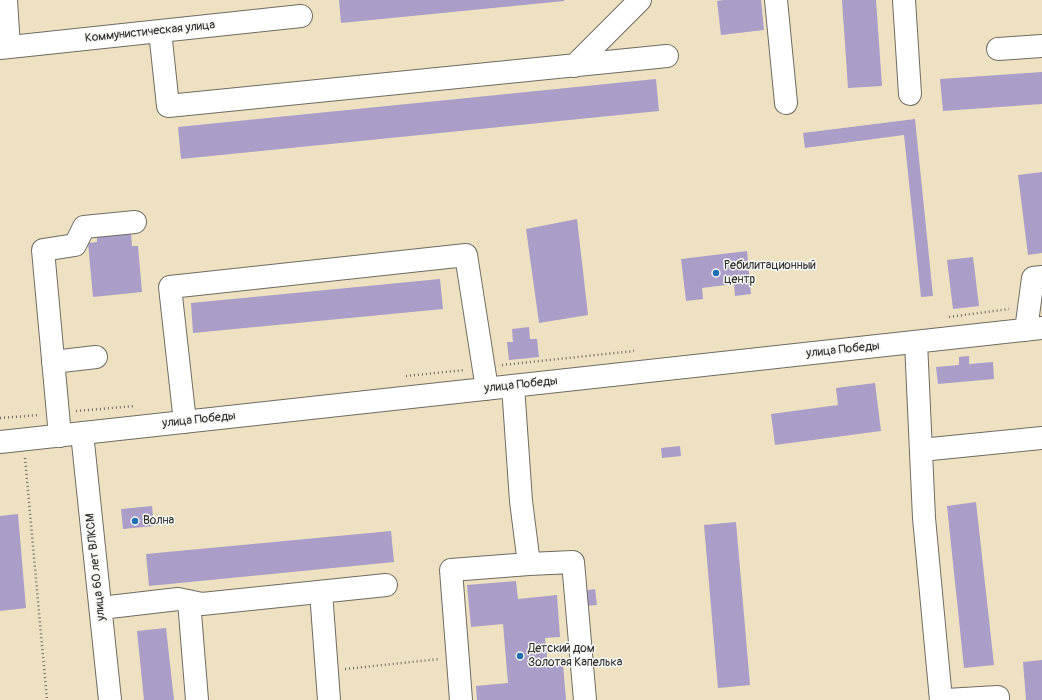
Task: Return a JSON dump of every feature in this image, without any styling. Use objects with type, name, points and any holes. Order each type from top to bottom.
[{"type":"street","points":[[5,48],[6,0]]},
{"type":"street","points":[[574,66],[640,0]]},
{"type":"street","points":[[776,0],[786,103]]},
{"type":"street","points":[[904,0],[910,94]]},
{"type":"street","name":"Коммунистическая улица","points":[[5,48],[301,16]]},
{"type":"street","points":[[160,31],[168,106],[667,56]]},
{"type":"street","points":[[998,49],[1042,46]]},
{"type":"street","points":[[60,436],[42,250],[75,245],[84,226],[135,222]]},
{"type":"street","points":[[185,422],[170,287],[178,286],[466,255],[487,389]]},
{"type":"street","points":[[1034,329],[1033,278],[1042,277]]},
{"type":"street","name":"улица Победы","points":[[0,442],[1034,329]]},
{"type":"street","points":[[916,342],[924,518],[941,700]]},
{"type":"street","points":[[53,362],[96,357]]},
{"type":"street","points":[[513,386],[521,501],[529,564]]},
{"type":"street","name":"улица 60 лет ВЛКСМ","points":[[82,433],[110,700]]},
{"type":"street","points":[[922,450],[1042,438]]},
{"type":"street","points":[[461,700],[451,570],[573,562],[585,700]]},
{"type":"street","points":[[101,608],[178,599],[202,604],[386,585]]},
{"type":"street","points":[[321,592],[329,700]]},
{"type":"street","points":[[188,601],[197,700]]},
{"type":"street","points":[[946,700],[998,697],[998,700]]},
{"type":"path","points":[[24,440],[47,700]]},
{"type":"path","points":[[327,671],[458,657]]},
{"type":"building","points":[[339,0],[564,0],[564,1],[341,23]]},
{"type":"building","points":[[761,0],[764,30],[721,35],[717,1]]},
{"type":"building","points":[[842,0],[876,0],[882,86],[848,88]]},
{"type":"building","points":[[1042,72],[1042,104],[943,111],[940,79]]},
{"type":"building","points":[[656,79],[659,111],[181,159],[178,127]]},
{"type":"building","points":[[915,119],[933,296],[921,297],[904,135],[805,148],[803,133]]},
{"type":"building","points":[[1042,172],[1042,253],[1028,255],[1018,175]]},
{"type":"building","points":[[577,219],[588,315],[539,323],[526,229]]},
{"type":"building","points":[[131,234],[132,246],[138,246],[142,292],[93,297],[88,243],[97,242],[97,237]]},
{"type":"building","points":[[747,251],[751,294],[735,296],[734,284],[702,288],[703,299],[686,301],[681,259]]},
{"type":"building","points":[[973,257],[979,306],[953,309],[947,260]]},
{"type":"building","points":[[440,279],[443,309],[193,333],[191,303]]},
{"type":"building","points":[[529,327],[530,339],[537,339],[539,357],[509,360],[507,342],[513,342],[512,329]]},
{"type":"building","points":[[969,356],[969,364],[993,362],[994,379],[938,384],[936,367],[959,365],[959,357]]},
{"type":"building","points":[[875,383],[881,431],[775,445],[771,414],[838,405],[836,388]]},
{"type":"building","points":[[680,446],[681,456],[662,458],[661,448]]},
{"type":"building","points":[[976,502],[994,665],[964,668],[947,506]]},
{"type":"building","points":[[152,506],[154,526],[123,529],[121,509]]},
{"type":"building","points":[[18,514],[26,608],[0,611],[0,516]]},
{"type":"building","points":[[736,522],[750,685],[718,688],[704,525]]},
{"type":"building","points":[[391,531],[394,562],[149,586],[146,554]]},
{"type":"building","points":[[516,581],[518,599],[557,595],[560,637],[545,638],[548,666],[563,664],[566,700],[477,700],[476,686],[508,683],[503,624],[471,627],[467,585]]},
{"type":"building","points":[[595,589],[597,605],[584,606],[583,591]]},
{"type":"building","points":[[166,628],[174,700],[144,700],[137,631]]},
{"type":"building","points":[[1042,660],[1042,700],[1026,700],[1023,662]]},
{"type":"place","name":"Ребилитационный центр","points":[[716,273]]},
{"type":"place","name":"Волна","points":[[135,521]]},
{"type":"place","name":"Детский дом Золотая Капелька","points":[[520,656]]}]
